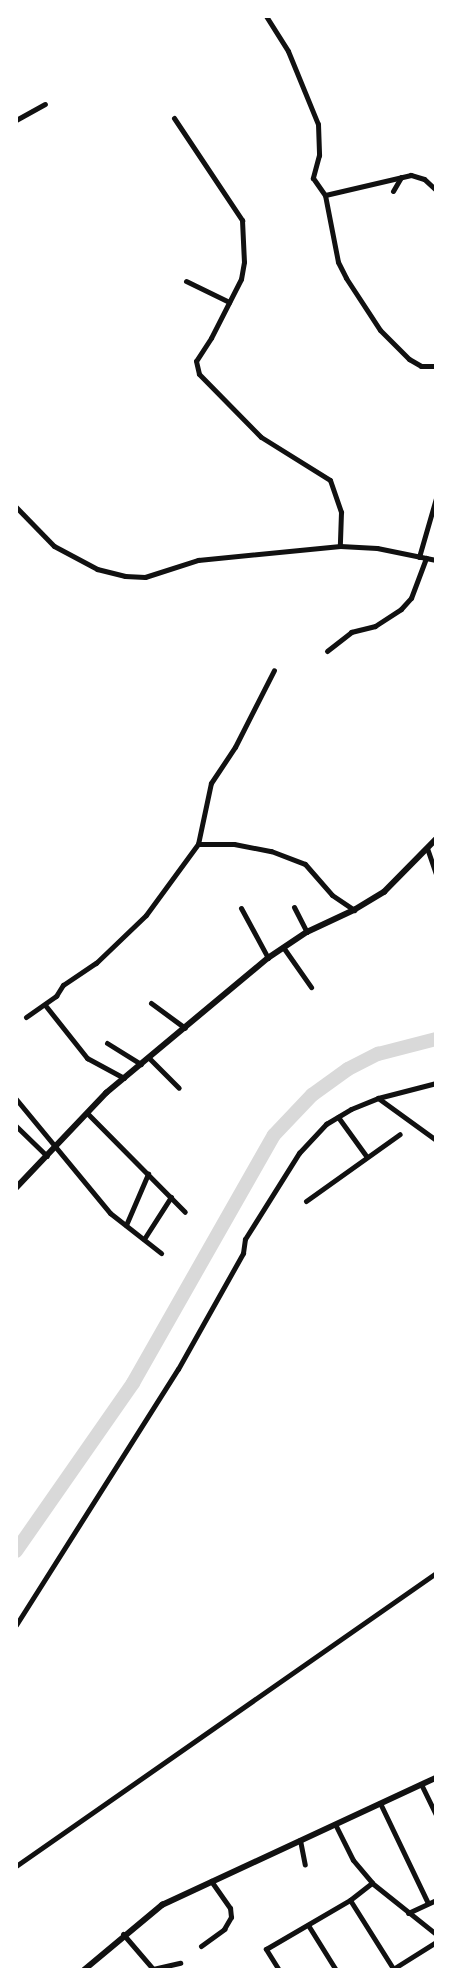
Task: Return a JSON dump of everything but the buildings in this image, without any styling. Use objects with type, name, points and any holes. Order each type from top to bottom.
[{"type":"street","points":[[266,16],[288,52],[318,124],[319,155],[313,178],[325,195],[336,237],[338,262],[380,330],[409,359],[421,366],[436,366]]},
{"type":"street","points":[[16,120],[45,104]]},
{"type":"street","points":[[174,118],[242,220],[244,262],[241,279],[196,361],[199,374],[261,437],[330,480],[336,490],[341,512],[340,546]]},
{"type":"street","points":[[325,195],[417,175],[436,190]]},
{"type":"street","points":[[393,191],[401,177]]},
{"type":"street","points":[[186,281],[229,302]]},
{"type":"street","points":[[419,557],[436,498]]},
{"type":"street","points":[[16,507],[54,546],[97,568],[125,576],[145,577],[198,560],[340,546],[377,548],[436,560]]},
{"type":"street","points":[[327,651],[351,632],[375,626],[400,609],[411,598],[426,558]]},
{"type":"street","points":[[26,1017],[45,1005],[63,985],[96,963],[146,915],[198,844],[211,783],[235,746],[274,670]]},
{"type":"street","points":[[16,1188],[87,1113],[124,1078],[268,958],[307,932],[354,910],[384,892],[436,840]]},
{"type":"street","points":[[198,844],[234,844],[271,851],[305,864],[332,895],[354,910]]},
{"type":"street","points":[[427,848],[436,874]]},
{"type":"street","points":[[294,907],[307,932]]},
{"type":"street","points":[[241,908],[268,958]]},
{"type":"street","points":[[283,947],[311,986]]},
{"type":"street","points":[[151,1003],[185,1028]]},
{"type":"street","points":[[45,1005],[87,1058],[124,1078]]},
{"type":"street","points":[[107,1043],[141,1064]]},
{"type":"street","points":[[150,1058],[179,1088]]},
{"type":"street","points":[[16,1625],[178,1369],[243,1253],[245,1239],[286,1172],[315,1135],[338,1117],[378,1098],[436,1083]]},
{"type":"street","points":[[378,1098],[436,1140]]},
{"type":"street","points":[[16,1099],[110,1213],[161,1253]]},
{"type":"street","points":[[87,1113],[185,1212]]},
{"type":"street","points":[[338,1117],[367,1157]]},
{"type":"street","points":[[16,1126],[46,1156]]},
{"type":"street","points":[[306,1201],[400,1134]]},
{"type":"street","points":[[126,1225],[148,1174]]},
{"type":"street","points":[[144,1239],[170,1197]]},
{"type":"street","points":[[16,1866],[436,1573]]},
{"type":"street","points":[[84,1970],[123,1934],[162,1905],[436,1778]]},
{"type":"street","points":[[421,1784],[436,1815]]},
{"type":"street","points":[[380,1803],[428,1903]]},
{"type":"street","points":[[335,1824],[353,1860],[372,1883],[436,1934]]},
{"type":"street","points":[[300,1840],[305,1865]]},
{"type":"street","points":[[200,1946],[224,1929],[231,1917],[230,1908],[211,1881]]},
{"type":"street","points":[[279,1970],[266,1949],[350,1900],[372,1883]]},
{"type":"street","points":[[350,1900],[394,1969],[436,1942]]},
{"type":"street","points":[[408,1913],[436,1900]]},
{"type":"street","points":[[308,1924],[336,1970]]},
{"type":"street","points":[[123,1934],[153,1970],[180,1963]]},
{"type":"waterway","points":[[16,1551],[133,1383],[274,1135],[312,1095],[348,1069],[378,1054],[436,1039]]}]
